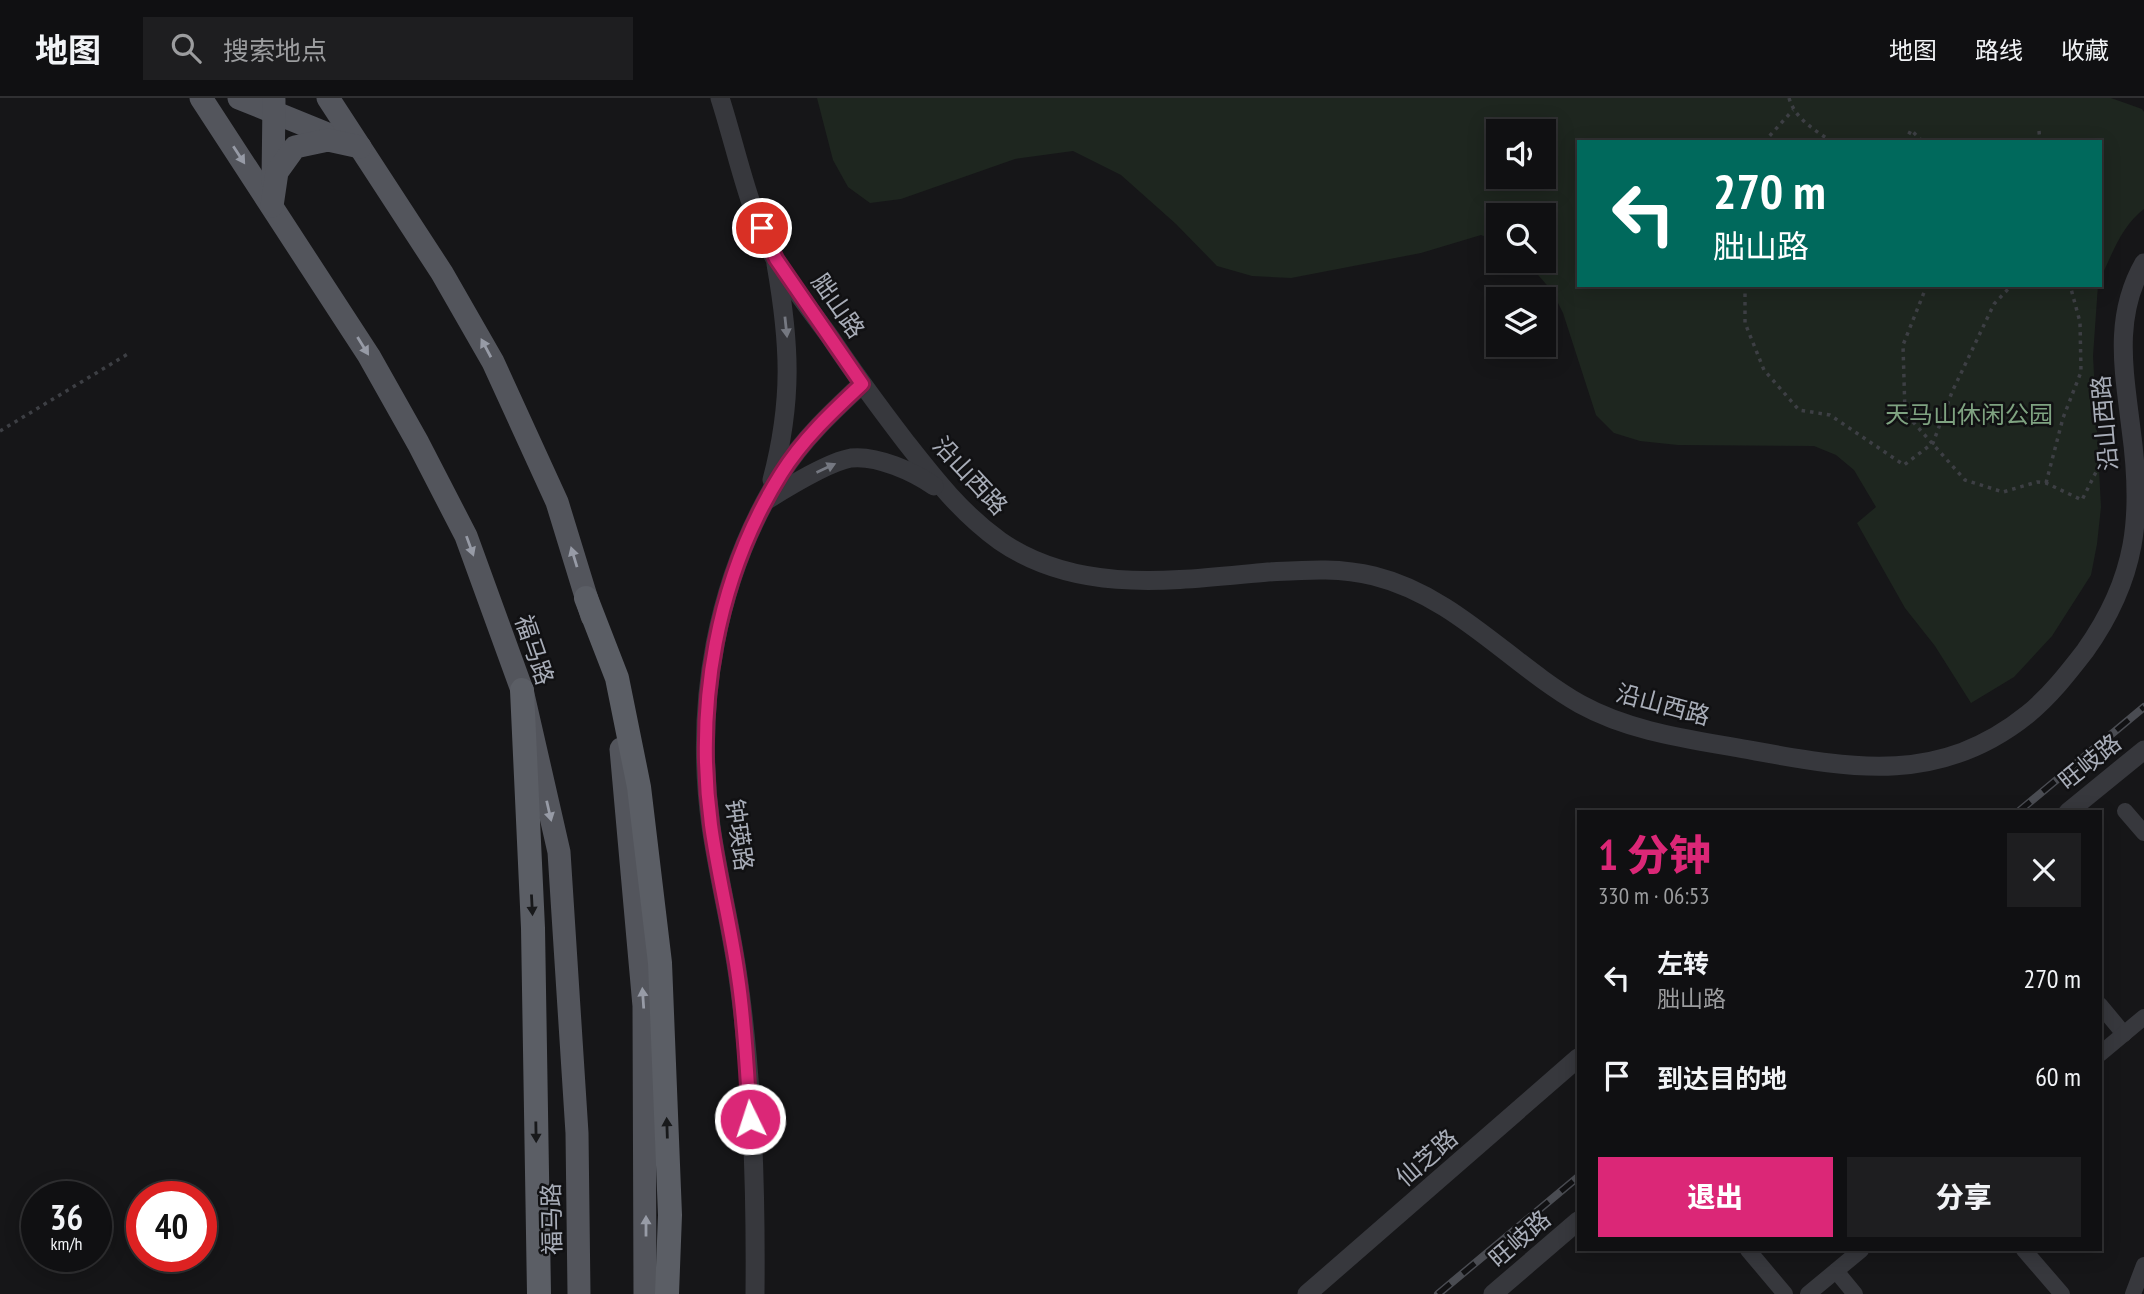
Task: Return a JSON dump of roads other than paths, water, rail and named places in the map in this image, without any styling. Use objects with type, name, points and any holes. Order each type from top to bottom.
[{"type":"highway","points":[[586,598],[617,678],[635,763],[660,963],[670,1215],[667,1294]]},
{"type":"highway","points":[[522,690],[533,928],[539,1294]]},
{"type":"main road","name":"福马路","points":[[201,98],[369,356],[466,536],[522,690],[559,852],[577,1133],[579,1294]]},
{"type":"main road","points":[[239,98],[274,105],[360,147]]},
{"type":"main road","points":[[328,98],[442,273],[493,362],[557,502],[586,598],[612,707],[624,774],[644,1006],[645,1294]]},
{"type":"main road","points":[[272,206],[274,105]]},
{"type":"main road","points":[[272,206],[277,172],[295,147],[328,140],[360,147]]},
{"type":"street","name":"胐山路","points":[[720,98],[762,228],[776,259],[862,384]]},
{"type":"street","points":[[766,501],[781,446],[788,401],[787,337],[776,259]]},
{"type":"street","name":"沿山西路","points":[[862,384],[965,514],[1026,557],[1059,569],[1109,579],[1142,581],[1329,569],[1371,575],[1403,584],[1433,599],[1575,701],[1626,724],[1692,740],[1826,764],[1887,767],[1918,763],[1952,754],[2002,731],[2034,709],[2077,661],[2101,628],[2119,595],[2131,557],[2136,522],[2134,447],[2124,362],[2124,328],[2129,293],[2144,263]]},
{"type":"street","name":"钟瑛路","points":[[755,1294],[753,1165],[738,978],[711,825],[707,780],[707,709],[714,647],[737,566],[782,472],[832,412],[862,384]]},
{"type":"street","points":[[766,501],[796,483],[852,458],[895,466],[922,478],[950,498]]},
{"type":"street","name":"旺岐路","points":[[2070,810],[2144,750]]},
{"type":"street","points":[[2125,811],[2144,833]]},
{"type":"street","points":[[2102,1007],[2124,1034]]},
{"type":"street","points":[[2102,1052],[2144,1017]]},
{"type":"street","name":"仙芝路","points":[[1307,1294],[1577,1059]]},
{"type":"street","name":"旺岐路","points":[[1493,1294],[1577,1221]]},
{"type":"street","points":[[1749,1251],[1785,1294]]},
{"type":"street","points":[[1808,1294],[1860,1251]]},
{"type":"street","points":[[2025,1251],[2062,1294]]},
{"type":"street","points":[[2133,1294],[2144,1265]]},
{"type":"street","points":[[1836,1272],[1855,1294]]},
{"type":"railway","points":[[2020,810],[2144,707]]},
{"type":"railway","points":[[1438,1294],[1577,1178]]},
{"type":"park label","name":"天马山休闲公园","points":[[1969,415]]}]
